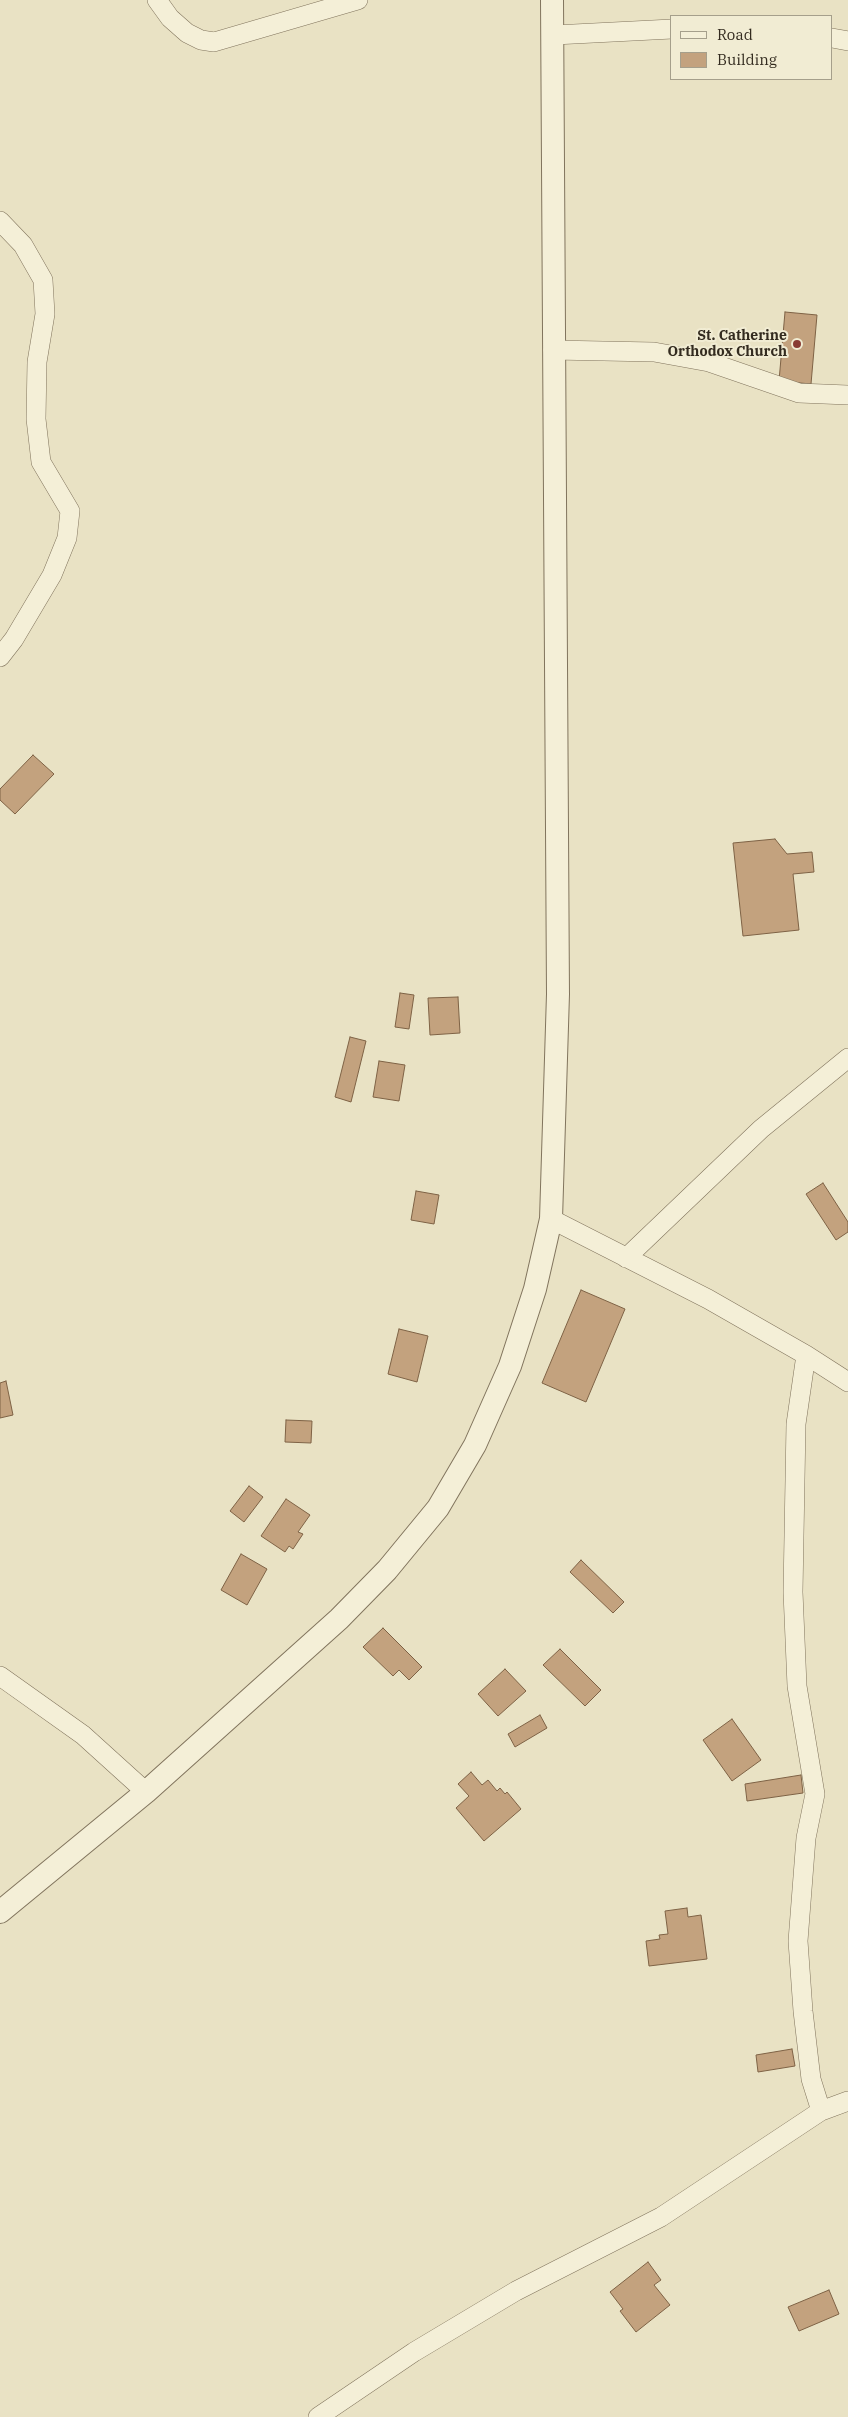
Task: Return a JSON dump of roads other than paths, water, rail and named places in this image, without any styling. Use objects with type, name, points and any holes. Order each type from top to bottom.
[{"type":"street","points":[[157,0],[170,18],[187,33],[201,40],[214,42],[358,0]]},
{"type":"street","points":[[0,1912],[146,1792],[339,1619],[387,1570],[438,1508],[475,1445],[510,1366],[535,1289],[551,1219],[558,994],[553,350],[554,34],[552,0]]},
{"type":"street","points":[[554,34],[670,29]]},
{"type":"street","points":[[833,38],[848,40]]},
{"type":"street","points":[[0,221],[23,245],[43,280],[45,314],[37,362],[36,419],[41,462],[70,510],[67,538],[52,575],[14,639],[0,657]]},
{"type":"street","points":[[553,350],[654,352],[709,362],[799,393],[848,395]]},
{"type":"street","points":[[626,1258],[761,1129],[848,1058]]},
{"type":"street","points":[[551,1219],[708,1299],[806,1355],[848,1382]]},
{"type":"street","points":[[806,1355],[796,1424],[793,1592],[797,1686],[815,1794],[806,1838],[798,1941],[803,2011],[812,2079],[821,2111]]},
{"type":"street","points":[[0,1676],[83,1735],[146,1792]]},
{"type":"street","points":[[318,2417],[414,2352],[516,2291],[661,2217],[821,2111],[848,2102]]},
{"type":"place","name":"St. Catherine Orthodox Church","points":[[797,344]]}]
